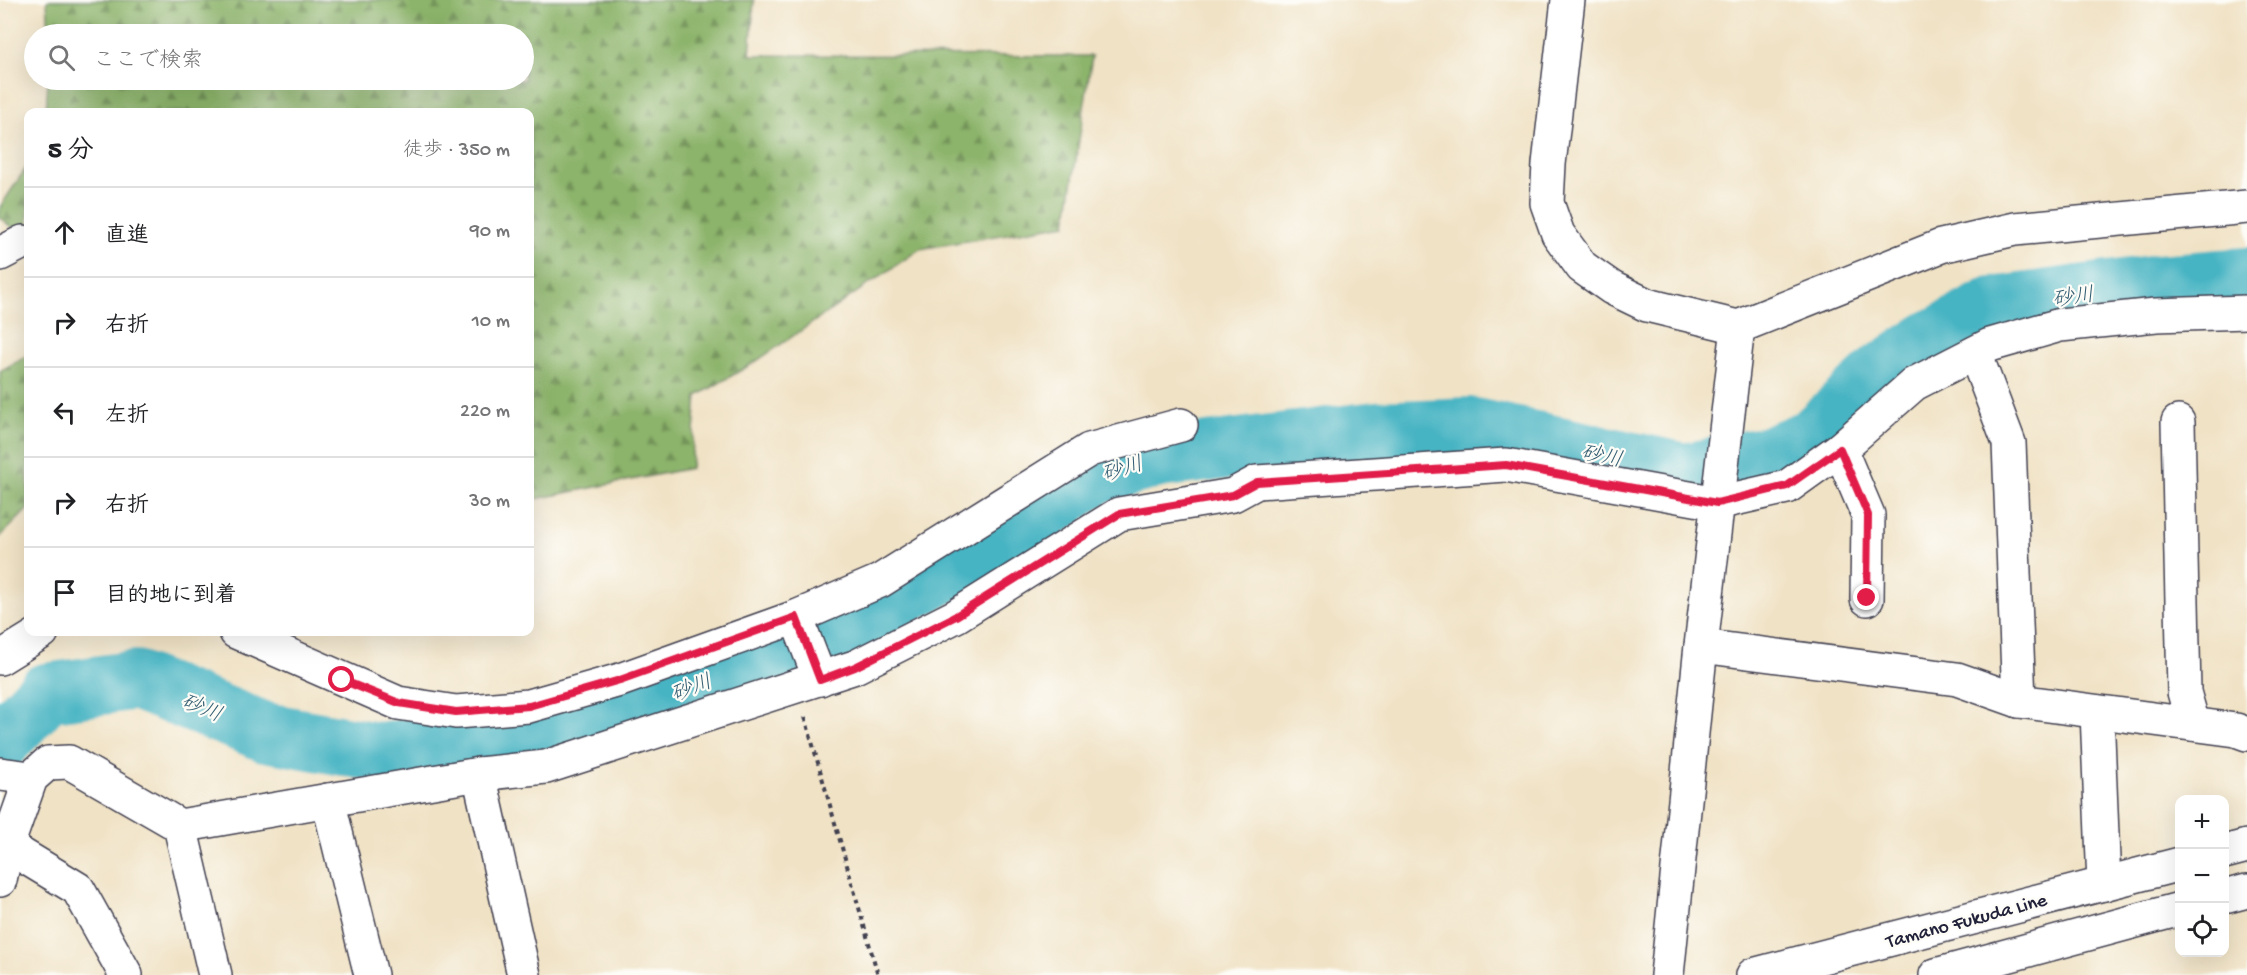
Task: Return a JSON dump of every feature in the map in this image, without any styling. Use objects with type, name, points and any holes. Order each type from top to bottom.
[{"type":"street","points":[[1568,0],[1549,164],[1547,203],[1558,234],[1582,267],[1612,288],[1647,305],[1738,327],[1941,246],[2015,229],[2247,207]]},
{"type":"street","points":[[0,880],[8,846],[15,776],[48,763],[69,762],[180,826],[479,774],[546,767],[855,667],[956,616],[1119,514],[1233,495],[1257,482],[1506,465],[1717,503],[1787,486],[1840,449],[1914,384],[1990,345],[2060,325],[2156,315],[2247,312]]},
{"type":"street","points":[[1667,975],[1701,646],[1738,327]]},
{"type":"street","points":[[1975,353],[2009,443],[2019,701]]},
{"type":"street","points":[[2178,422],[2184,692],[2193,724]]},
{"type":"street","points":[[245,636],[399,703],[456,712],[529,706],[620,680],[796,617],[880,581],[1089,450],[1180,425]]},
{"type":"street","points":[[1840,449],[1868,515],[1867,598]]},
{"type":"street","points":[[796,617],[808,683]]},
{"type":"street","points":[[0,658],[36,636]]},
{"type":"street","points":[[1701,646],[1957,680],[2019,701],[2236,730],[2247,734]]},
{"type":"street","points":[[2097,712],[2104,884]]},
{"type":"street","points":[[479,774],[524,975]]},
{"type":"street","points":[[328,800],[372,975]]},
{"type":"street","points":[[180,826],[215,975]]},
{"type":"street","points":[[8,846],[78,889],[126,975]]},
{"type":"street","points":[[2229,851],[2247,846]]},
{"type":"street","name":"Tamano Fukuda Line","points":[[1753,975],[2175,865]]},
{"type":"street","points":[[2229,896],[2247,891]]},
{"type":"street","points":[[1936,975],[2175,910]]},
{"type":"path","points":[[808,683],[878,975]]},
{"type":"green space","points":[[47,0],[754,0],[750,55],[1092,56],[1066,224],[920,249],[755,362],[697,396],[691,468],[534,499],[534,108],[46,108],[47,90],[534,90],[534,24],[48,24]]},
{"type":"green space","points":[[24,171],[24,237],[0,218],[0,207]]},
{"type":"green space","points":[[24,357],[24,513],[0,537],[0,371]]},
{"type":"waterway","name":"砂川","points":[[0,742],[46,693],[136,680],[265,732],[377,752],[541,733],[635,708],[831,634],[996,545],[1095,475],[1159,458],[1376,431],[1470,427],[1686,473],[1768,456],[1812,438],[1883,372],[1930,341],[1992,307],[2159,284],[2247,277]]},
{"type":"route","points":[[342,680],[399,703],[456,712],[529,706],[620,680],[796,617],[820,680],[855,667],[956,616],[1119,514],[1233,495],[1257,482],[1506,465],[1717,503],[1787,486],[1840,449],[1868,515],[1867,598]]}]
